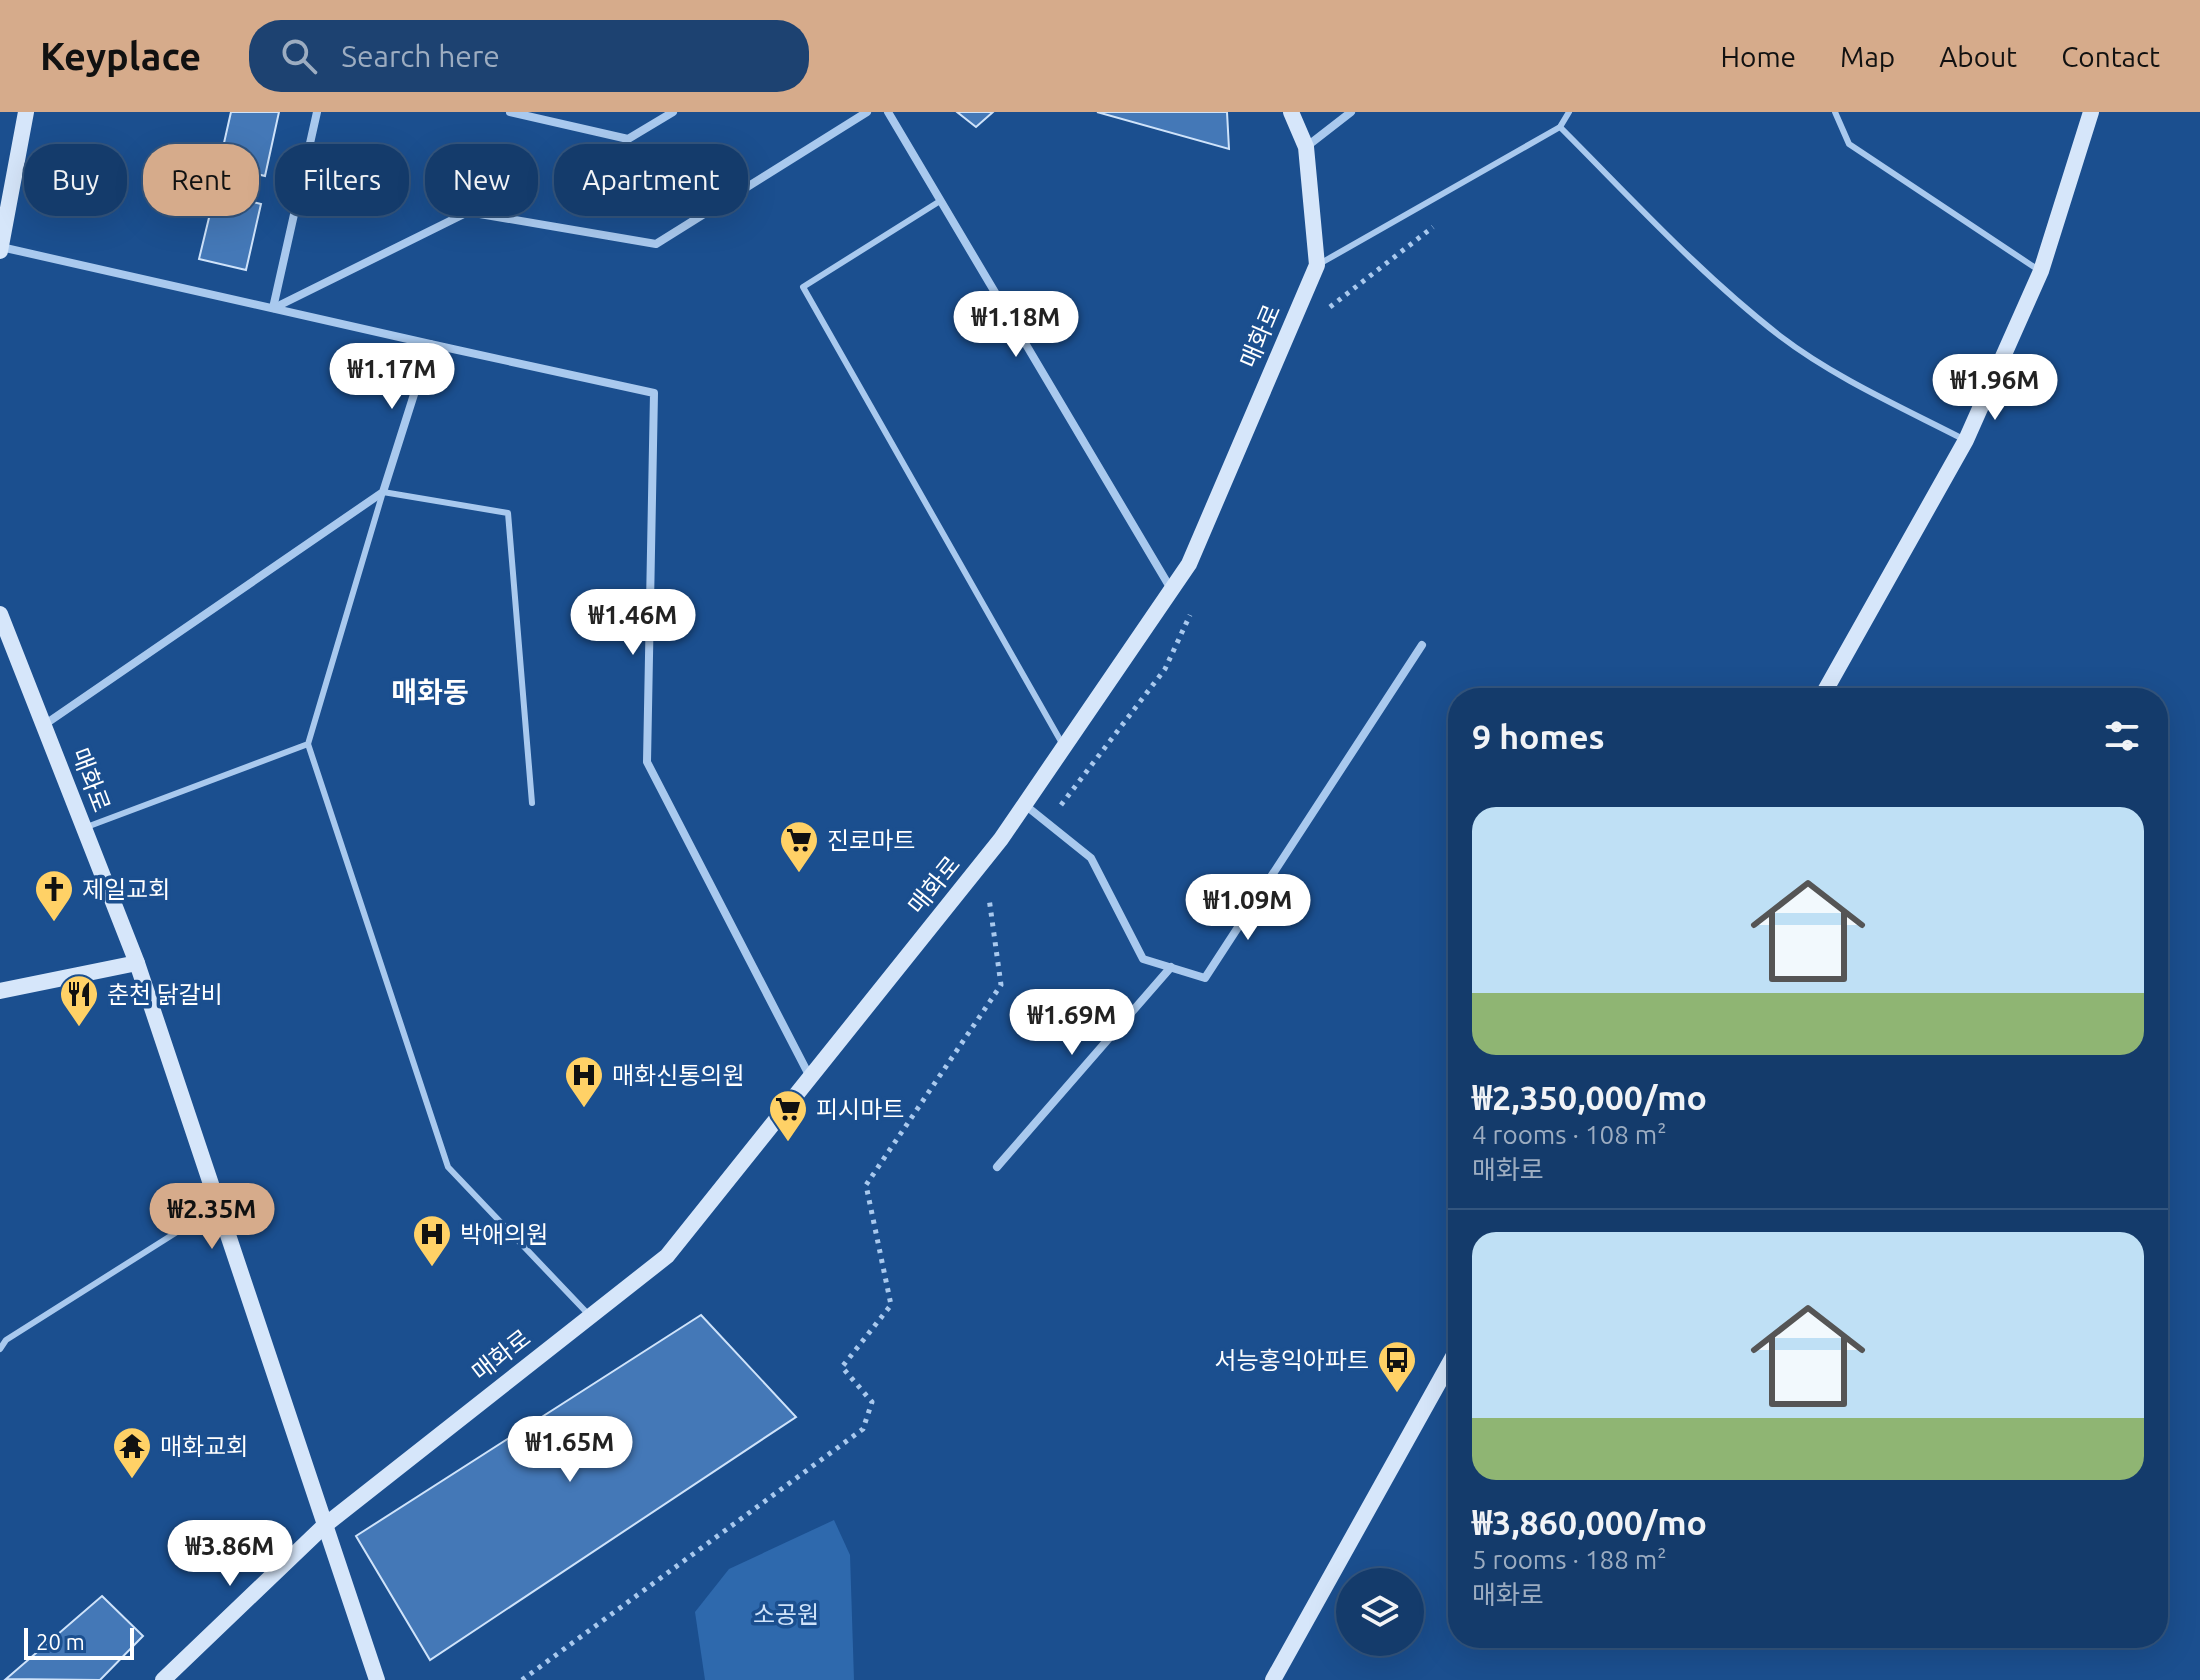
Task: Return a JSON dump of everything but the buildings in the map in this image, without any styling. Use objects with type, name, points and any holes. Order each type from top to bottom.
[{"type":"street","points":[[26,112],[0,249],[654,393],[647,762],[810,1077]]},
{"type":"street","points":[[273,308],[317,112]]},
{"type":"street","points":[[510,112],[628,139],[673,112]]},
{"type":"street","points":[[273,308],[468,212],[656,244],[867,112]]},
{"type":"street","points":[[888,112],[1171,589]]},
{"type":"street","name":"매화로","points":[[163,1680],[324,1526],[667,1256],[1001,839],[1189,564],[1317,265],[1306,147],[1291,112]]},
{"type":"street","points":[[1306,147],[1351,112]]},
{"type":"street","points":[[1827,688],[1966,440],[2041,271],[2091,112]]},
{"type":"street","points":[[44,725],[383,492],[430,344]]},
{"type":"street","name":"매화로","points":[[0,614],[137,963],[324,1526]]},
{"type":"street","points":[[1024,805],[1091,858],[1143,959],[1205,978],[1422,645]]},
{"type":"street","points":[[0,991],[137,963]]},
{"type":"street","points":[[997,1167],[1171,967]]},
{"type":"street","points":[[1273,1680],[1448,1366]]},
{"type":"street","points":[[324,1526],[377,1680]]},
{"type":"lane","points":[[1317,265],[1560,127],[1569,112]]},
{"type":"lane","points":[[1835,112],[1849,144],[2041,271]]},
{"type":"lane","points":[[1560,127],[1695,263],[1781,337],[1872,392],[1966,440]]},
{"type":"lane","points":[[940,201],[803,287],[1064,747]]},
{"type":"lane","points":[[532,803],[508,513],[383,492],[308,744],[448,1167],[590,1316]]},
{"type":"lane","points":[[84,828],[308,744]]},
{"type":"lane","points":[[0,1349],[6,1340],[218,1206]]},
{"type":"path","points":[[1326,310],[1435,225]]},
{"type":"path","points":[[1053,815],[1165,669],[1196,602]]},
{"type":"path","points":[[522,1680],[863,1429],[872,1402],[842,1367],[891,1305],[866,1185],[1001,985],[988,899],[998,887]]},
{"type":"green space","name":"소공원","points":[[834,1520],[850,1555],[854,1680],[705,1680],[695,1612],[729,1569]]},
{"type":"place","name":"진로마트","points":[[799,874]]},
{"type":"place","name":"제일교회","points":[[54,923]]},
{"type":"place","name":"춘천 닭갈비","points":[[79,1028]]},
{"type":"place","name":"매화신통의원","points":[[584,1109]]},
{"type":"place","name":"피시마트","points":[[788,1143]]},
{"type":"place","name":"박애의원","points":[[432,1268]]},
{"type":"place","name":"서능홍익아파트","points":[[1397,1394]]},
{"type":"place","name":"매화교회","points":[[132,1480]]},
{"type":"district","name":"매화동","points":[[430,691]]}]
